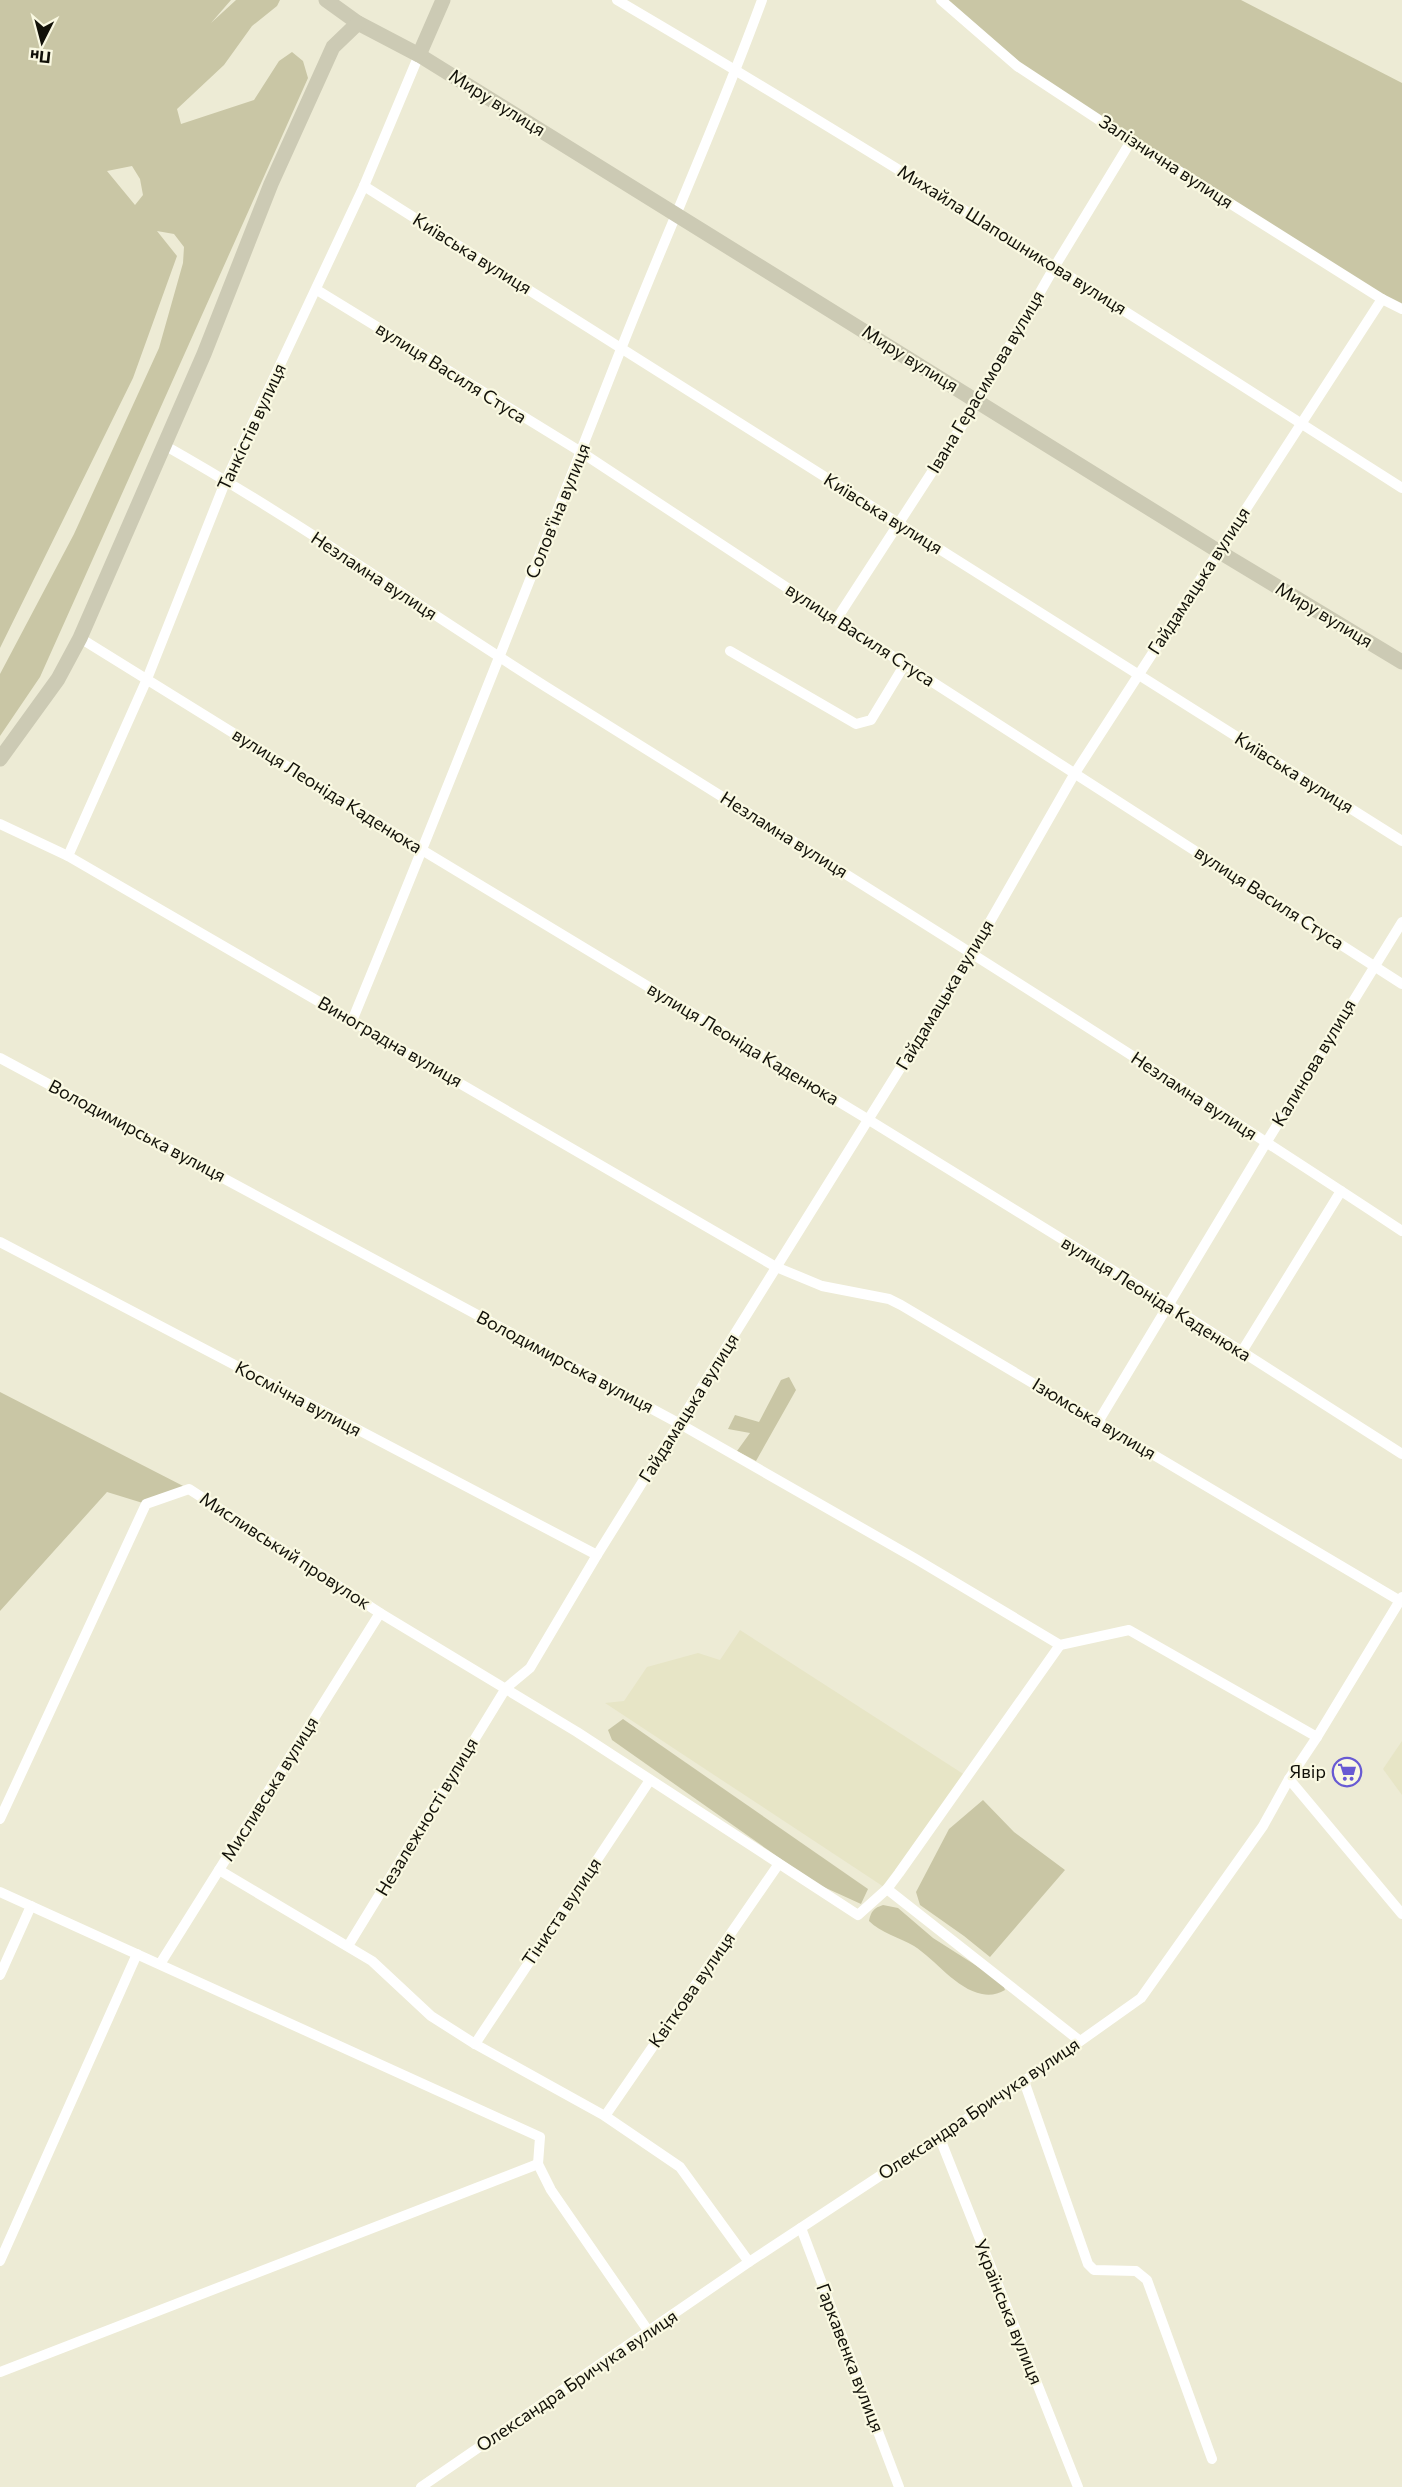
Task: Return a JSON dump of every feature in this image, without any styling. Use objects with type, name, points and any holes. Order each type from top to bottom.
[{"type":"main road","name":"Миру вулиця","points":[[326,0],[358,23],[419,55],[1218,551],[1402,662]]},
{"type":"main road","name":"Танкістів вулиця","points":[[419,55],[443,0]]},
{"type":"main road","points":[[0,759],[58,679],[80,638],[204,354],[271,184],[333,47],[358,23]]},
{"type":"street","name":"Михайла Шапошникова вулиця","points":[[617,0],[736,70],[1055,266],[1402,488]]},
{"type":"street","name":"Солов'їна вулиця","points":[[352,1021],[500,657],[622,347],[736,70],[762,0]]},
{"type":"street","name":"Залізнична вулиця","points":[[941,0],[1017,66],[1131,141],[1382,299],[1402,309]]},
{"type":"street","name":"Танкістів вулиця","points":[[68,856],[147,679],[226,480],[364,186],[419,55]]},
{"type":"street","name":"Івана Герасимова вулиця","points":[[836,620],[978,401],[1055,266],[1131,141]]},
{"type":"street","name":"Київська вулиця","points":[[364,186],[1402,841]]},
{"type":"street","name":"вулиця Василя Стуса","points":[[316,290],[581,452],[836,620],[1402,984]]},
{"type":"street","name":"Гайдамацька вулиця","points":[[506,1688],[530,1668],[597,1555],[972,952],[1074,773],[1382,299]]},
{"type":"street","name":"Незламна вулиця","points":[[164,445],[226,480],[500,657],[972,952],[1402,1231]]},
{"type":"street","name":"вулиця Леоніда Каденюка","points":[[80,638],[422,850],[869,1120],[1169,1305],[1402,1454]]},
{"type":"street","points":[[730,651],[856,724],[871,720],[905,664]]},
{"type":"street","name":"Виноградна вулиця","points":[[0,825],[68,856],[776,1267]]},
{"type":"street","name":"Калинова вулиця","points":[[1098,1422],[1402,922]]},
{"type":"street","name":"Володимирська вулиця","points":[[0,1058],[680,1424],[916,1559],[1060,1645]]},
{"type":"street","points":[[1241,1353],[1341,1191]]},
{"type":"street","name":"Космічна вулиця","points":[[0,1242],[597,1555]]},
{"type":"street","name":"Ізюмська вулиця","points":[[776,1267],[822,1286],[889,1299],[1401,1599]]},
{"type":"street","name":"Мисливський провулок","points":[[0,1819],[146,1504],[189,1489],[380,1613],[506,1688],[858,1915],[887,1889]]},
{"type":"street","name":"Олександра Бричука вулиця","points":[[421,2487],[749,2262],[1024,2081],[1141,1998],[1263,1826],[1289,1779],[1401,1599]]},
{"type":"street","name":"Мисливська вулиця","points":[[160,1964],[380,1613]]},
{"type":"street","points":[[1080,2042],[887,1889],[1060,1645],[1129,1630],[1317,1737]]},
{"type":"street","name":"Незалежності вулиця","points":[[348,1946],[506,1688]]},
{"type":"street","points":[[1289,1779],[1402,1914]]},
{"type":"street","name":"Тіниста вулиця","points":[[475,2044],[650,1780]]},
{"type":"street","name":"Квіткова вулиця","points":[[605,2116],[778,1865]]},
{"type":"street","points":[[219,1870],[372,1961],[431,2016],[475,2044],[605,2116],[680,2167],[749,2262]]},
{"type":"street","points":[[0,1892],[540,2137],[538,2164],[551,2190],[650,2332]]},
{"type":"street","points":[[0,1975],[31,1906]]},
{"type":"street","points":[[0,2261],[137,1954]]},
{"type":"street","points":[[1024,2081],[1088,2264],[1094,2270],[1136,2271],[1147,2280],[1212,2458]]},
{"type":"street","name":"Українська вулиця","points":[[939,2136],[1078,2487]]},
{"type":"street","points":[[0,2372],[538,2164]]},
{"type":"street","name":"Гаркавенка вулиця","points":[[801,2228],[899,2487]]},
{"type":"shaded area","points":[[0,0],[231,0],[211,23],[236,0],[280,0],[277,6],[252,26],[224,65],[177,109],[181,124],[254,100],[279,61],[292,52],[303,61],[308,78],[40,677],[0,736],[0,674],[74,534],[159,348],[183,263],[184,247],[174,234],[157,231],[177,256],[133,378],[0,648]],"holes":[[[132,166],[140,179],[143,195],[135,205],[107,171]]]},
{"type":"shaded area","points":[[941,0],[1241,0],[1402,83],[1402,309],[1017,66]]},
{"type":"shaded area","points":[[789,1377],[796,1390],[756,1461],[737,1451],[750,1433],[728,1429],[735,1415],[759,1422],[781,1380]]},
{"type":"shaded area","points":[[0,1392],[189,1489],[146,1504],[107,1492],[0,1611]]},
{"type":"shaded area","points":[[740,1630],[968,1777],[887,1889],[605,1703],[624,1701],[647,1667],[698,1653],[720,1660]]},
{"type":"shaded area","points":[[623,1719],[868,1889],[861,1904],[815,1883],[612,1740],[608,1730]]},
{"type":"shaded area","points":[[1402,1741],[1402,1795],[1383,1769]]},
{"type":"shaded area","points":[[983,1800],[1014,1832],[1065,1870],[990,1957],[920,1905],[916,1892],[949,1829]]},
{"type":"shaded area","points":[[883,1905],[898,1908],[933,1938],[1002,1982],[1005,1990],[988,1995],[973,1991],[955,1980],[914,1946],[884,1932],[869,1921],[872,1912]]},
{"type":"place","name":"Явiр","points":[[1347,1772]]}]
